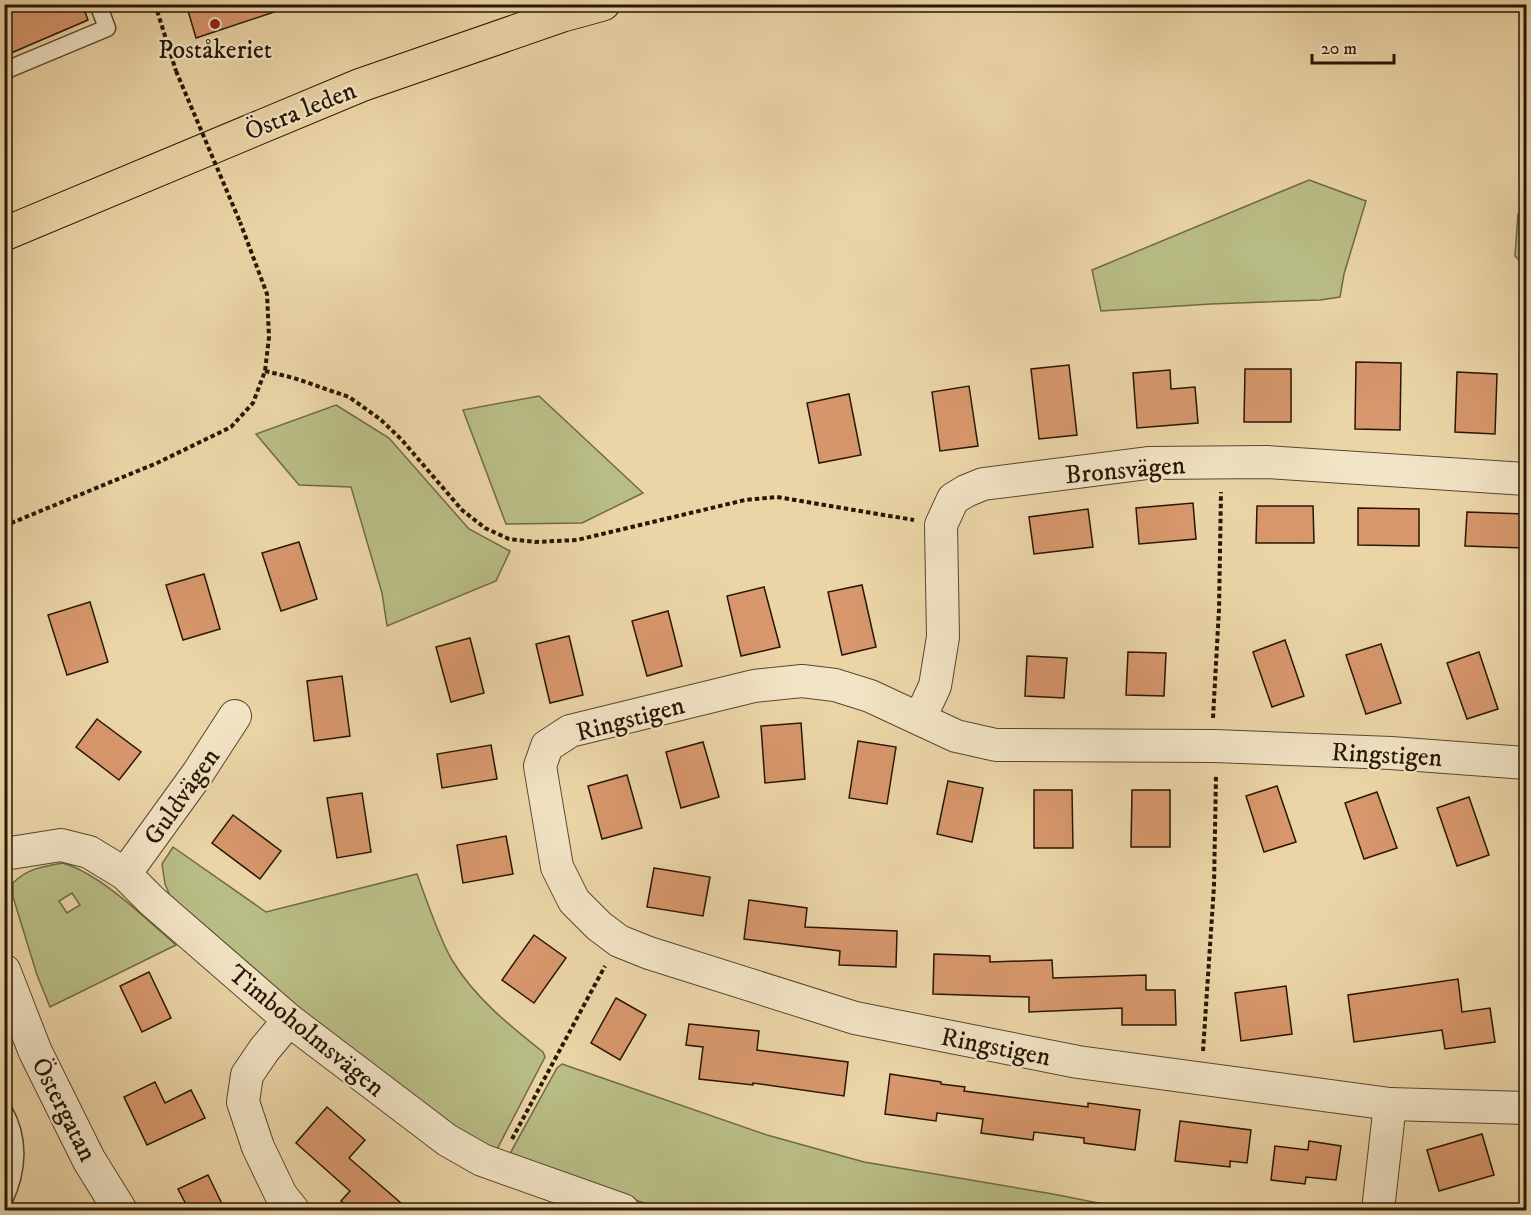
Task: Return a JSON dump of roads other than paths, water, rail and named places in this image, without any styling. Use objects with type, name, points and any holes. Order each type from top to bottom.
[{"type":"highway","name":"Östra leden","points":[[4,234],[361,85],[563,15],[603,4]]},
{"type":"street","name":"Bronsvägen","points":[[920,718],[935,686],[943,637],[941,525],[953,498],[966,490],[983,484],[1148,463],[1267,462],[1527,479]]},
{"type":"street","name":"Ringstigen","points":[[1527,763],[1391,753],[1215,746],[996,745],[956,736],[920,718],[835,685],[802,681],[754,686],[570,731],[547,747],[540,765],[557,867],[573,901],[599,926],[620,941],[649,953],[855,1018],[1078,1062],[1390,1104],[1527,1108]]},
{"type":"street","name":"Guldvägen","points":[[125,874],[198,773],[235,716]]},
{"type":"street","name":"Timboholmsvägen","points":[[4,854],[61,845],[89,852],[125,874],[152,901],[289,1020],[447,1140],[497,1166],[623,1210]]},
{"type":"street","name":"Östergatan","points":[[4,971],[35,1051],[89,1160],[120,1210]]},
{"type":"street","points":[[289,1020],[247,1075],[243,1102],[258,1147],[281,1195],[292,1210]]},
{"type":"street","points":[[1378,1210],[1390,1104]]},
{"type":"lane","points":[[4,71],[107,28],[98,4]]},
{"type":"lane","points":[[4,1111],[14,1133],[16,1156],[4,1200]]},
{"type":"place","name":"Poståkeriet","points":[[215,24]]}]
